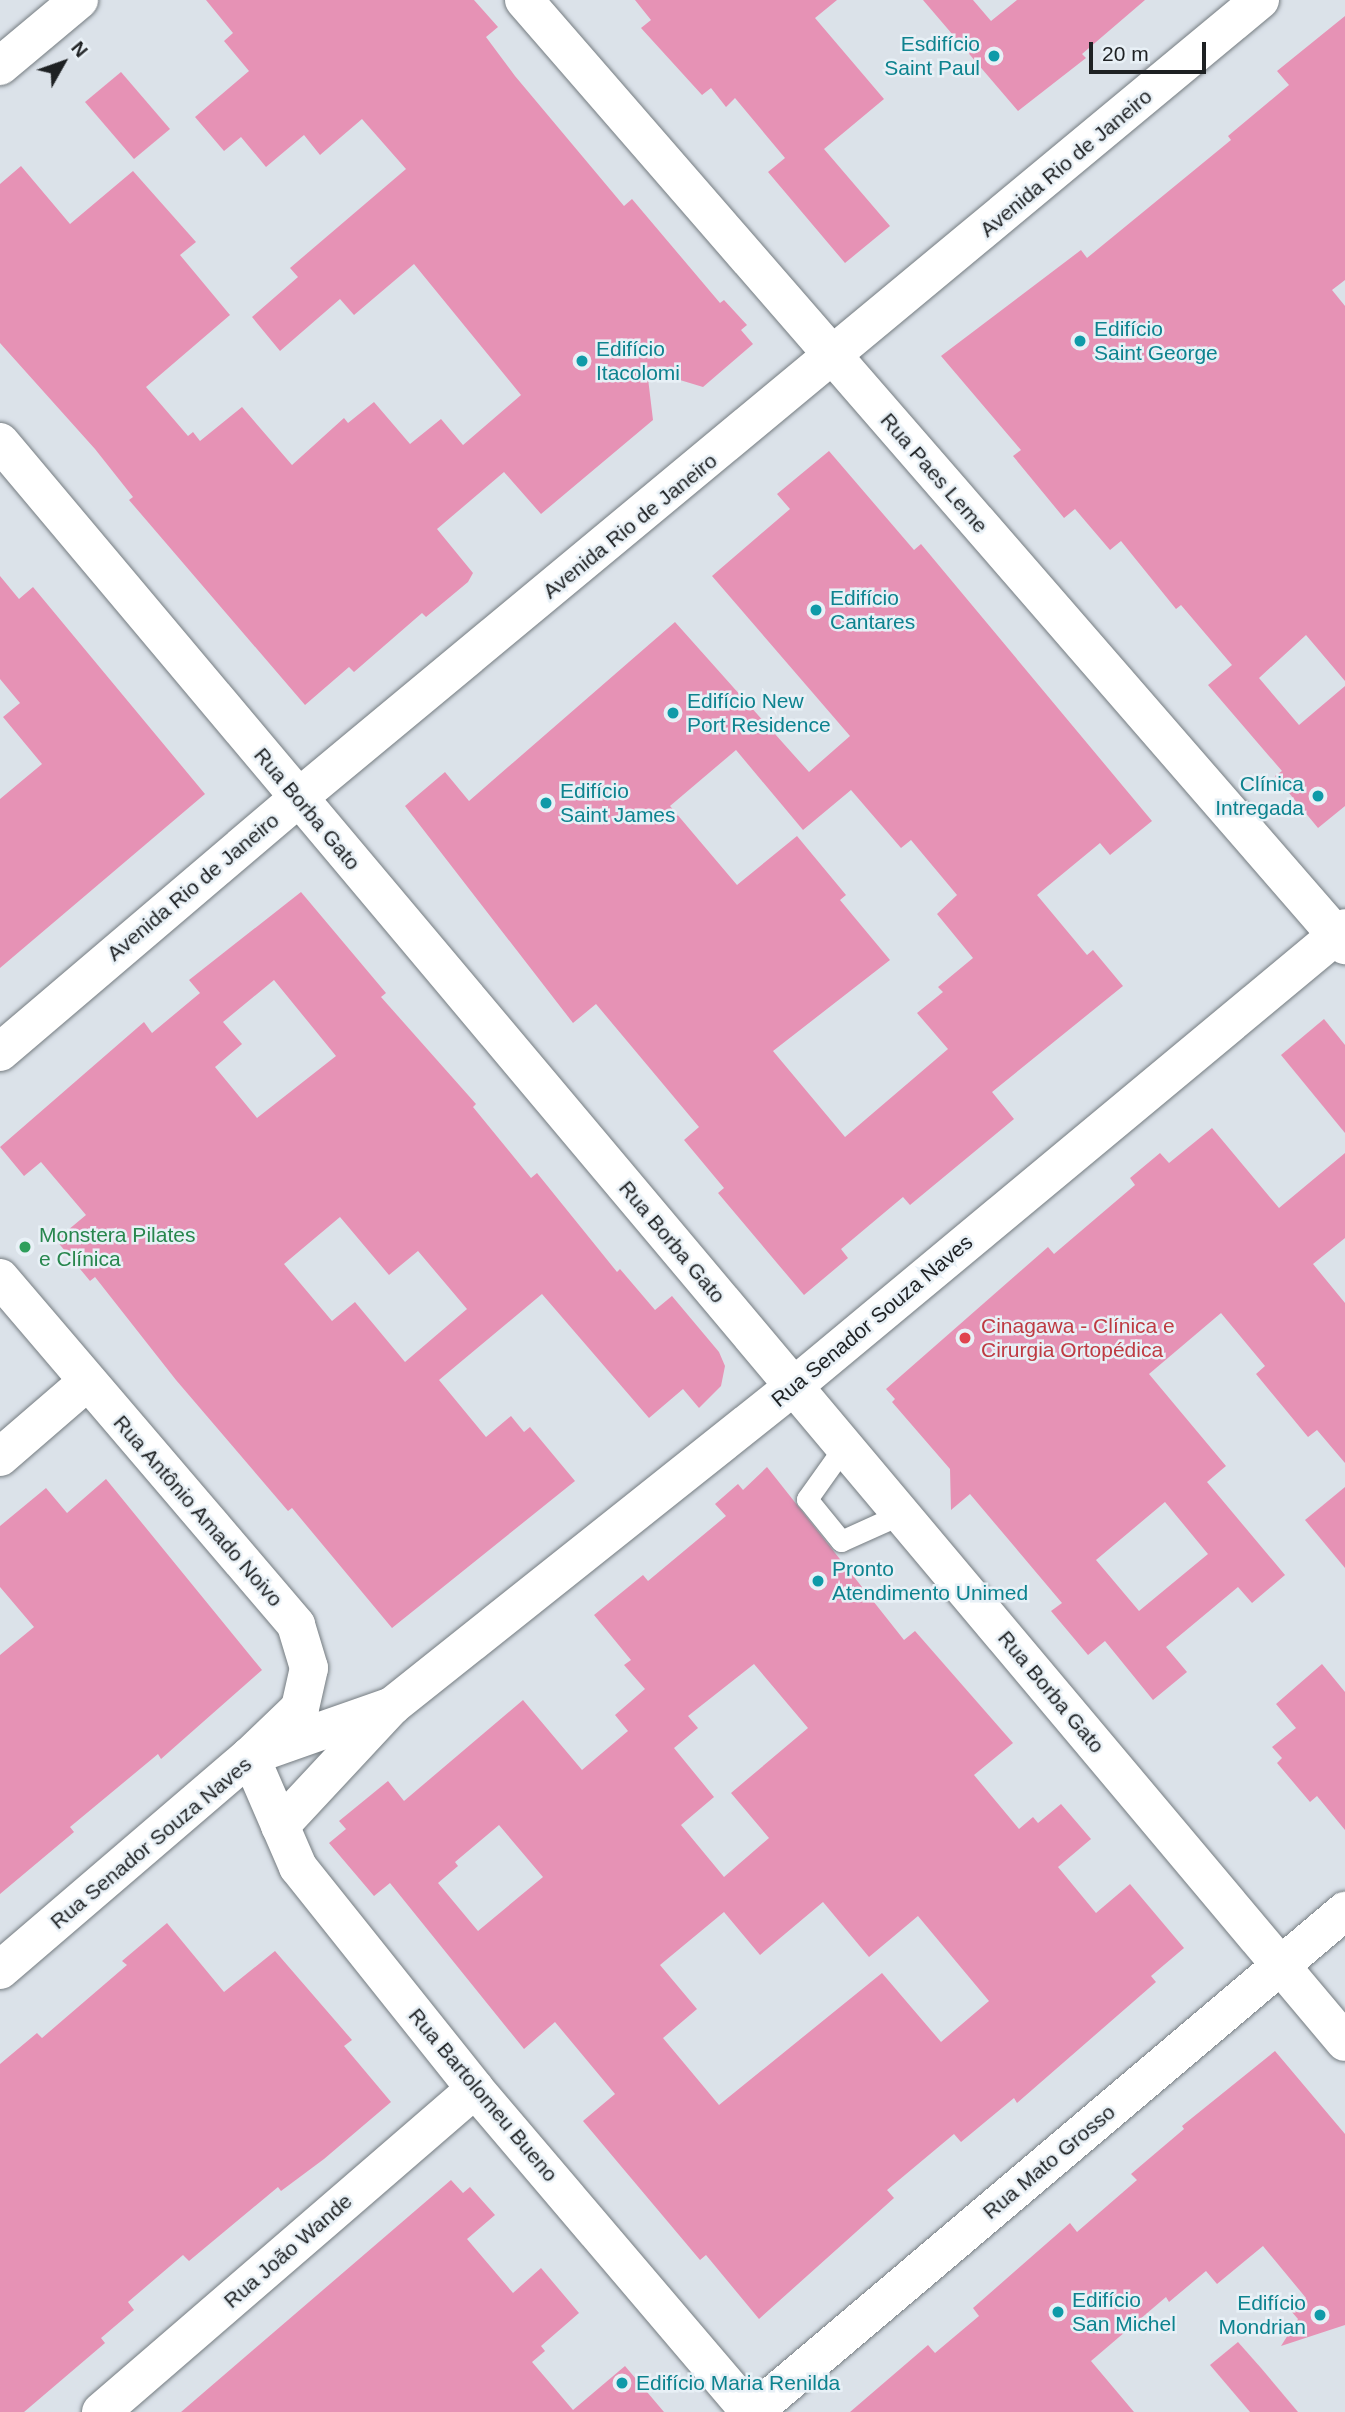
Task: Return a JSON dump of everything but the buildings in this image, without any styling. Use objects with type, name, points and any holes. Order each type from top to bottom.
[{"type":"street","points":[[0,66],[79,0]]},
{"type":"street","name":"Rua Paes Leme","points":[[524,0],[834,358],[1342,936]]},
{"type":"street","name":"Avenida Rio de Janeiro","points":[[0,1052],[298,798],[834,358],[1260,0]]},
{"type":"street","name":"Rua Borba Gato","points":[[0,442],[1345,2042]]},
{"type":"street","name":"Rua Senador Souza Naves","points":[[280,1826],[391,1706],[794,1386],[1342,936]]},
{"type":"street","name":"Rua Antônio Amado Noivo","points":[[0,1278],[296,1625],[309,1668],[300,1708],[250,1756]]},
{"type":"street","points":[[0,1457],[87,1382]]},
{"type":"street","name":"Rua Senador Souza Naves","points":[[0,1970],[250,1756],[391,1706]]},
{"type":"street","name":"Rua Bartolomeu Bueno","points":[[250,1756],[298,1867],[475,2089],[752,2412]]},
{"type":"street","name":"Rua Mato Grosso","points":[[752,2412],[1345,1911]]},
{"type":"street","name":"Rua João Wande","points":[[101,2412],[475,2089]]},
{"type":"lane","points":[[844,1447],[807,1499],[841,1541],[901,1514]]},
{"type":"place","name":"Esdifício Saint Paul","points":[[994,56]]},
{"type":"place","name":"Edifício Saint George","points":[[1080,341]]},
{"type":"place","name":"Edifício Itacolomi","points":[[582,361]]},
{"type":"place","name":"Edifício Cantares","points":[[816,610]]},
{"type":"place","name":"Edifício New Port Residence","points":[[673,713]]},
{"type":"place","name":"Clínica Intregada","points":[[1318,796]]},
{"type":"place","name":"Edifício Saint James","points":[[546,803]]},
{"type":"place","name":"Monstera Pilates e Clínica","points":[[25,1247]]},
{"type":"place","name":"Cinagawa - Clínica e Cirurgia Ortopédica","points":[[965,1338]]},
{"type":"place","name":"Pronto Atendimento Unimed","points":[[818,1581]]},
{"type":"place","name":"Edifício San Michel","points":[[1058,2312]]},
{"type":"place","name":"Edifício Mondrian","points":[[1320,2315]]},
{"type":"place","name":"Edifício Maria Renilda","points":[[622,2383]]}]
